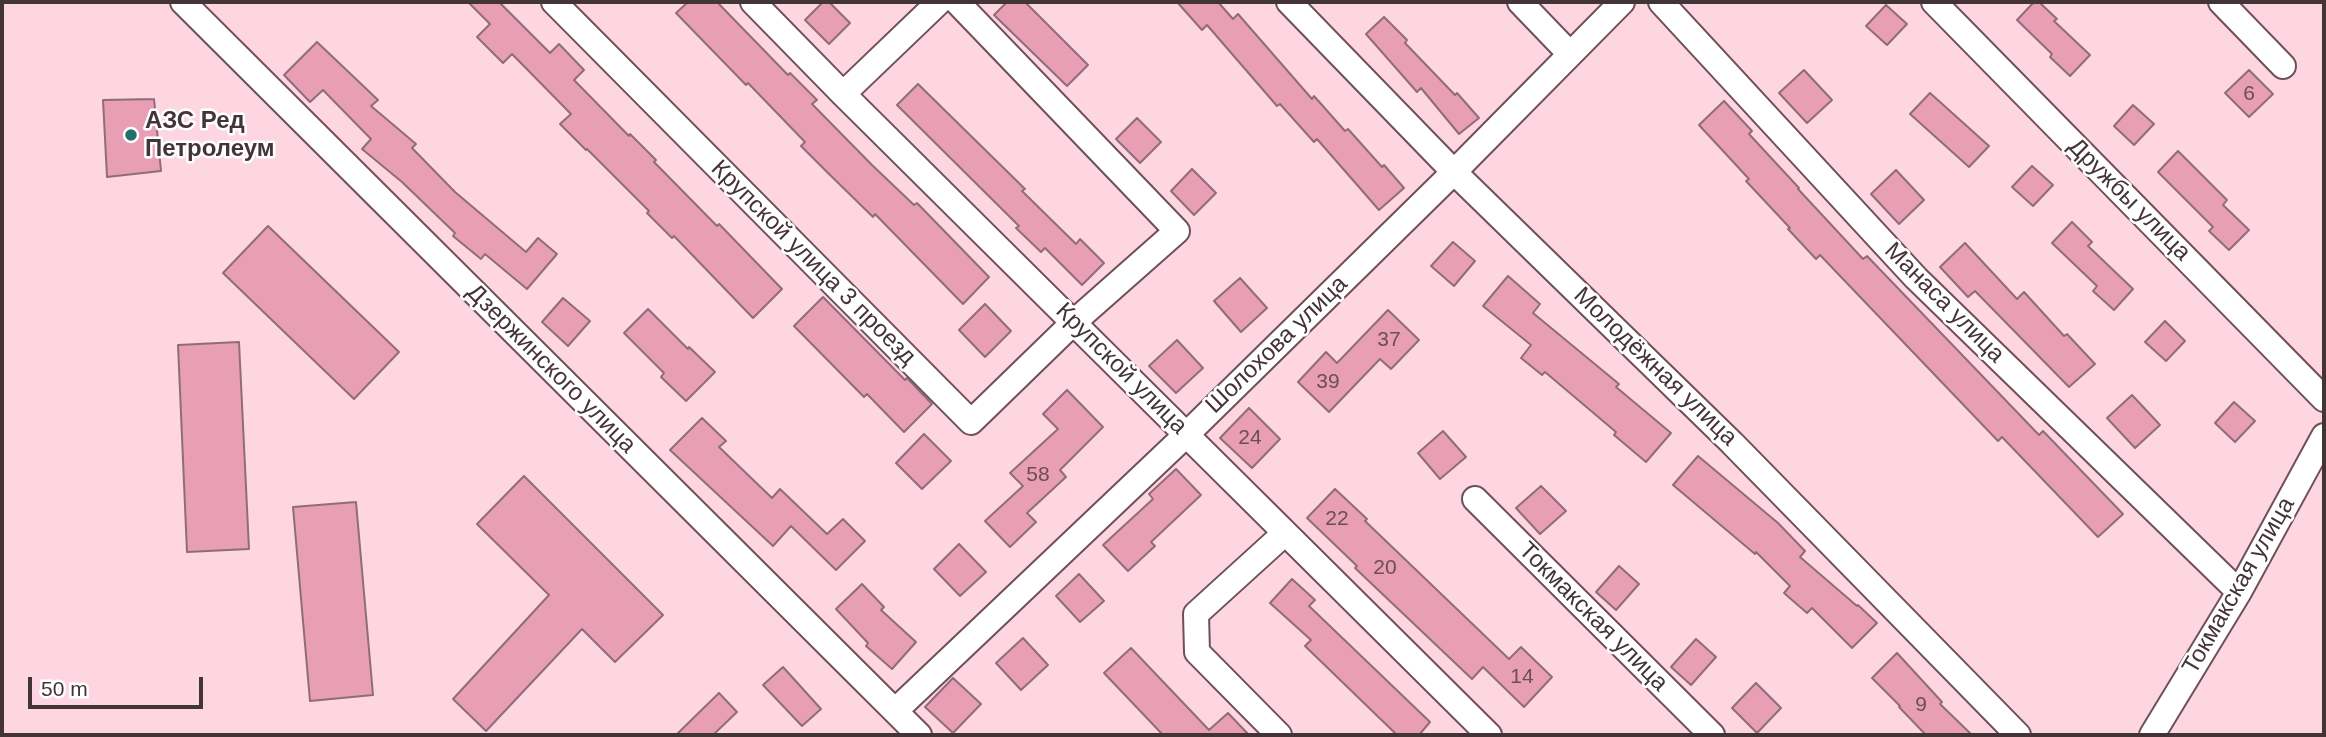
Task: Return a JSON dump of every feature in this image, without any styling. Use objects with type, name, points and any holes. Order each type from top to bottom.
[{"type":"street","name":"Дзержинского улица","points":[[183,2],[919,735]]},
{"type":"street","name":"Крупской улица 3 проезд","points":[[554,2],[971,422],[1074,322]]},
{"type":"street","name":"Крупской улица","points":[[753,2],[1284,534],[1489,735]]},
{"type":"street","points":[[843,94],[939,2]]},
{"type":"street","points":[[957,2],[1177,231],[1074,322]]},
{"type":"street","name":"Молодёжная улица","points":[[1289,2],[1454,172],[1732,443],[2018,735]]},
{"type":"street","points":[[1520,2],[1570,54]]},
{"type":"street","name":"Шолохова улица","points":[[895,712],[1186,434],[1454,172],[1622,2]]},
{"type":"street","name":"Манаса улица","points":[[1661,2],[1916,278],[2239,592]]},
{"type":"street","name":"Дружбы улица","points":[[1934,2],[2324,399]]},
{"type":"street","points":[[2221,2],[2283,66]]},
{"type":"street","name":"Токмакская улица","points":[[2152,735],[2239,592],[2324,436]]},
{"type":"street","name":"Токмакская улица","points":[[1475,499],[1712,735]]},
{"type":"street","points":[[1279,735],[1197,652],[1196,614],[1284,534]]},
{"type":"building","points":[[468,2],[499,2],[550,53],[559,44],[584,70],[574,80],[782,289],[753,318],[560,124],[571,114],[512,54],[503,63],[477,37],[490,24]]},
{"type":"building","points":[[688,2],[717,2],[788,75],[790,73],[817,100],[812,104],[872,165],[914,205],[917,203],[989,277],[963,304],[875,214],[873,217],[801,146],[805,142],[676,13]]},
{"type":"building","points":[[823,2],[829,2],[850,23],[829,44],[805,20]]},
{"type":"building","points":[[1007,2],[1025,2],[1088,65],[1067,86],[994,15]]},
{"type":"building","points":[[1177,2],[1218,2],[1233,19],[1238,14],[1312,99],[1314,96],[1345,131],[1348,129],[1404,188],[1379,210],[1317,139],[1314,142],[1280,104],[1277,106],[1207,25],[1202,30]]},
{"type":"building","points":[[2034,2],[2039,2],[2057,19],[2054,21],[2090,55],[2070,76],[2017,20]]},
{"type":"building","points":[[1886,5],[1907,24],[1887,45],[1866,26]]},
{"type":"building","points":[[1384,17],[1407,40],[1405,43],[1479,118],[1459,134],[1421,88],[1417,92],[1366,34]]},
{"type":"building","points":[[317,42],[378,100],[371,106],[416,144],[412,148],[455,192],[526,252],[538,238],[557,254],[527,289],[485,254],[481,259],[453,236],[455,233],[402,182],[362,149],[371,139],[323,90],[310,102],[284,75]]},
{"type":"building","points":[[1804,70],[1832,100],[1807,123],[1779,93]]},
{"type":"building","points":[[2249,70],[2273,94],[2249,117],[2225,93]]},
{"type":"building","points":[[918,84],[1025,189],[1022,191],[1076,244],[1080,239],[1104,263],[1082,285],[1045,248],[1041,252],[1016,228],[1019,226],[897,105]]},
{"type":"building","points":[[1930,93],[1989,146],[1969,167],[1910,114]]},
{"type":"building","name":"АЗС Ред Петролеум","points":[[154,99],[161,171],[107,177],[103,100]]},
{"type":"building","points":[[1724,101],[1752,131],[1749,134],[1863,259],[1867,256],[2039,435],[2043,431],[2123,514],[2098,537],[2002,437],[1998,441],[1820,255],[1816,259],[1746,181],[1749,179],[1699,125]]},
{"type":"building","points":[[2133,105],[2154,124],[2134,145],[2114,126]]},
{"type":"building","points":[[1137,118],[1161,142],[1140,163],[1116,139]]},
{"type":"building","points":[[2178,151],[2227,200],[2223,205],[2249,230],[2229,250],[2209,231],[2213,227],[2158,172]]},
{"type":"building","points":[[2032,166],[2053,185],[2033,206],[2012,187]]},
{"type":"building","points":[[1192,169],[1216,193],[1194,215],[1171,191]]},
{"type":"building","points":[[1896,170],[1924,200],[1899,224],[1871,194]]},
{"type":"building","points":[[2072,222],[2092,242],[2088,246],[2133,289],[2114,310],[2093,291],[2097,286],[2052,243]]},
{"type":"building","points":[[268,226],[399,352],[354,399],[223,273]]},
{"type":"building","points":[[1453,242],[1475,261],[1454,286],[1431,266]]},
{"type":"building","points":[[1965,243],[2017,299],[2024,292],[2064,336],[2067,334],[2095,364],[2069,387],[1975,291],[1968,297],[1940,267]]},
{"type":"building","points":[[1508,276],[1540,304],[1533,313],[1619,384],[1616,387],[1671,433],[1646,462],[1614,435],[1616,432],[1545,372],[1542,375],[1521,358],[1531,345],[1483,306]]},
{"type":"building","points":[[1240,278],[1267,308],[1241,332],[1214,301]]},
{"type":"building","points":[[823,297],[932,404],[904,432],[867,394],[864,397],[794,326]]},
{"type":"building","points":[[563,298],[590,321],[568,346],[542,322]]},
{"type":"building","points":[[985,304],[1011,331],[985,357],[959,330]]},
{"type":"building","points":[[648,309],[715,372],[686,401],[661,377],[664,373],[624,333]]},
{"type":"building","points":[[1388,310],[1419,340],[1391,369],[1380,359],[1329,412],[1298,382],[1326,352],[1337,363]]},
{"type":"building","points":[[2165,321],[2185,341],[2166,361],[2145,342]]},
{"type":"building","points":[[1177,340],[1203,368],[1176,393],[1149,366]]},
{"type":"building","points":[[239,342],[249,549],[187,552],[178,345]]},
{"type":"building","points":[[1067,390],[1103,427],[1060,470],[1066,477],[1027,513],[1036,522],[1010,547],[985,521],[1023,486],[1010,473],[1058,429],[1043,414]]},
{"type":"building","points":[[2132,395],[2160,425],[2135,448],[2107,418]]},
{"type":"building","points":[[2234,402],[2255,421],[2235,442],[2215,423]]},
{"type":"building","points":[[1249,408],[1280,439],[1252,468],[1220,438]]},
{"type":"building","points":[[702,418],[726,441],[719,447],[772,498],[780,489],[827,534],[843,519],[865,541],[836,570],[791,526],[773,546],[670,450]]},
{"type":"building","points":[[1443,431],[1466,457],[1440,479],[1418,453]]},
{"type":"building","points":[[924,434],[951,461],[922,489],[896,463]]},
{"type":"building","points":[[1698,456],[1778,523],[1805,551],[1800,557],[1877,623],[1852,648],[1812,608],[1807,613],[1784,593],[1790,586],[1756,552],[1755,554],[1673,485]]},
{"type":"building","points":[[1176,469],[1201,495],[1151,542],[1155,546],[1128,571],[1103,545],[1153,499],[1149,494]]},
{"type":"building","points":[[524,476],[663,615],[615,662],[582,629],[486,731],[453,699],[549,595],[477,524]]},
{"type":"building","points":[[1541,486],[1566,511],[1540,534],[1516,508]]},
{"type":"building","points":[[1335,489],[1509,659],[1521,647],[1552,677],[1524,707],[1483,667],[1472,679],[1355,568],[1357,566],[1307,518]]},
{"type":"building","points":[[356,502],[373,695],[310,701],[293,507]]},
{"type":"building","points":[[959,544],[986,572],[960,596],[934,569]]},
{"type":"building","points":[[1619,566],[1639,584],[1616,610],[1596,592]]},
{"type":"building","points":[[1079,574],[1104,601],[1080,622],[1056,596]]},
{"type":"building","points":[[1292,579],[1315,600],[1309,606],[1430,722],[1419,735],[1397,735],[1305,646],[1311,640],[1270,603]]},
{"type":"building","points":[[862,584],[884,607],[881,610],[916,642],[892,669],[866,646],[868,643],[836,609]]},
{"type":"building","points":[[1023,638],[1048,665],[1021,690],[996,663]]},
{"type":"building","points":[[1696,639],[1716,657],[1691,685],[1671,667]]},
{"type":"building","points":[[1131,648],[1209,730],[1228,713],[1249,735],[1163,735],[1104,673]]},
{"type":"building","points":[[1897,653],[1942,702],[1940,704],[1972,735],[1926,735],[1872,678]]},
{"type":"building","points":[[783,667],[821,709],[802,726],[763,685]]},
{"type":"building","points":[[953,678],[981,704],[953,733],[925,707]]},
{"type":"building","points":[[1756,683],[1781,708],[1757,733],[1732,708]]},
{"type":"building","points":[[719,693],[737,712],[713,735],[676,735]]},
{"type":"place","name":"АЗС Ред Петролеум","points":[[131,135]]}]
